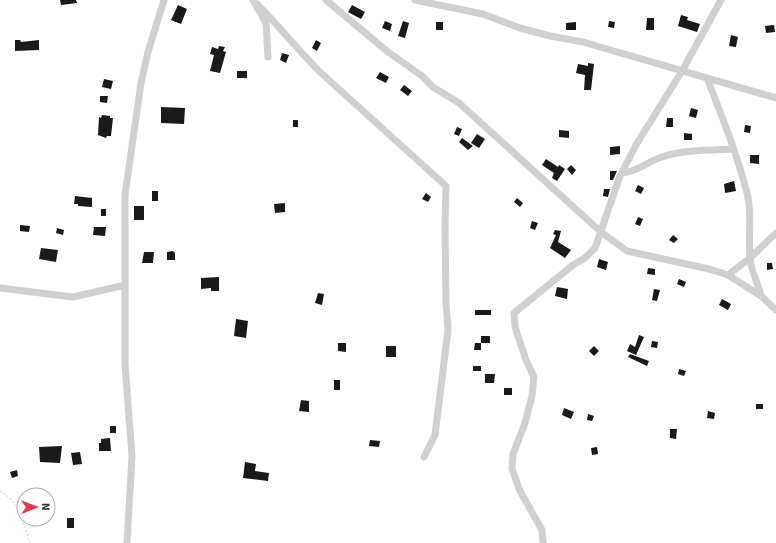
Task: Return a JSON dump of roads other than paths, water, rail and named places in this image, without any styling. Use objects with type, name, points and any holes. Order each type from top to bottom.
[{"type":"street","points":[[126,543],[132,456],[125,364],[125,195],[141,83],[148,52],[164,0]]},
{"type":"street","points":[[326,0],[383,48],[422,76],[433,87],[465,108],[601,232],[627,252],[709,269],[728,276],[761,296],[776,310]]},
{"type":"street","points":[[415,0],[483,14],[528,30],[583,42],[776,98]]},
{"type":"street","points":[[542,543],[542,530],[520,491],[512,470],[513,454],[525,423],[532,396],[534,377],[526,360],[515,327],[514,312],[595,248],[622,173],[639,139],[682,71],[721,0]]},
{"type":"street","points":[[255,2],[266,23],[268,57]]},
{"type":"street","points":[[255,2],[282,28],[301,54],[446,186],[446,304],[448,330],[435,435],[424,457]]},
{"type":"street","points":[[707,78],[734,149],[752,217],[750,258],[752,271],[758,282],[761,296]]},
{"type":"street","points":[[622,173],[633,172],[662,156],[701,150],[734,149]]},
{"type":"street","points":[[728,276],[750,258],[776,233]]},
{"type":"street","points":[[0,288],[73,297],[125,285]]}]
